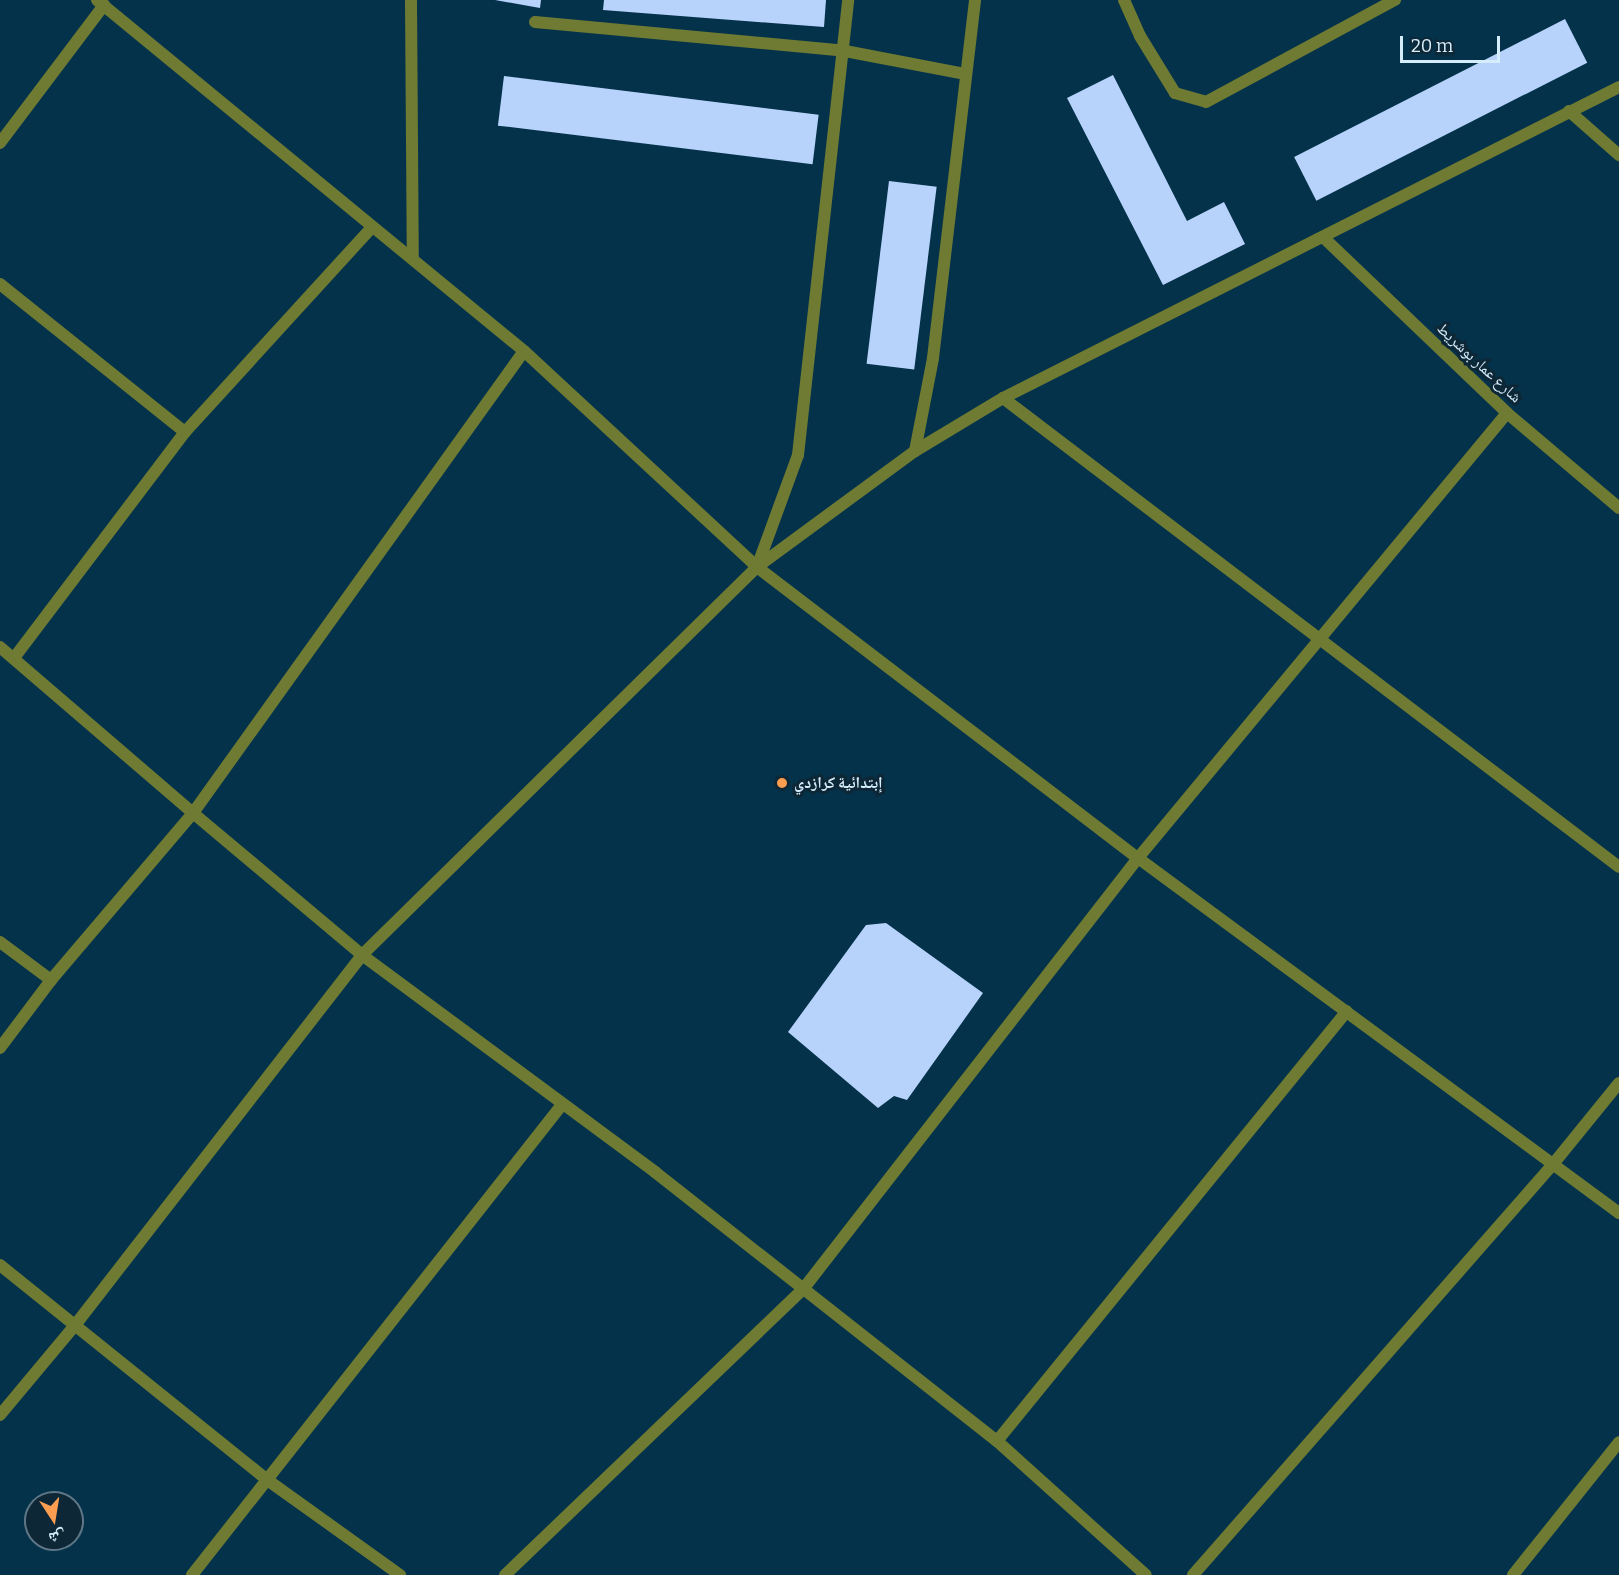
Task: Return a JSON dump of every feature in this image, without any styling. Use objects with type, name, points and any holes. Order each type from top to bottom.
[{"type":"street","points":[[411,0],[412,258]]},
{"type":"street","points":[[757,567],[798,454],[845,51],[848,0]]},
{"type":"street","points":[[915,451],[933,358],[975,0]]},
{"type":"street","points":[[1124,0],[1140,36],[1174,93],[1206,102],[1395,0]]},
{"type":"street","points":[[0,142],[100,2],[524,351],[757,567],[1138,858],[1619,1213]]},
{"type":"street","points":[[535,22],[845,51],[966,74]]},
{"type":"street","points":[[0,1415],[76,1324],[362,955],[757,567],[915,451],[1003,398],[1619,87]]},
{"type":"street","points":[[1569,111],[1619,155]]},
{"type":"street","points":[[14,658],[185,432],[372,227]]},
{"type":"street","name":"شارع عمار بوشريط","points":[[1323,237],[1507,413],[1619,508]]},
{"type":"street","points":[[0,284],[185,432]]},
{"type":"street","points":[[0,1048],[51,980],[193,813],[524,351]]},
{"type":"street","points":[[1003,398],[1619,867]]},
{"type":"street","points":[[505,1575],[804,1288],[1138,858],[1317,639],[1507,413]]},
{"type":"street","points":[[0,647],[362,955],[561,1106],[655,1172],[804,1288],[996,1441],[1146,1575]]},
{"type":"street","points":[[0,942],[51,980]]},
{"type":"street","points":[[996,1441],[1347,1011]]},
{"type":"street","points":[[1193,1575],[1554,1163],[1619,1083]]},
{"type":"street","points":[[192,1575],[561,1106]]},
{"type":"street","points":[[0,1265],[266,1479],[400,1575]]},
{"type":"street","points":[[1513,1575],[1619,1442]]},
{"type":"building","points":[[495,0],[541,0],[540,8]]},
{"type":"building","points":[[604,0],[826,0],[824,27],[603,10]]},
{"type":"building","points":[[1565,19],[1587,63],[1316,201],[1294,157]]},
{"type":"building","points":[[1113,75],[1187,221],[1224,202],[1245,244],[1163,285],[1067,98]]},
{"type":"building","points":[[504,76],[819,115],[813,164],[498,126]]},
{"type":"building","points":[[889,181],[937,187],[914,369],[867,364]]},
{"type":"building","points":[[886,923],[983,993],[907,1100],[894,1096],[878,1108],[788,1032],[866,925]]},
{"type":"place","name":"إبتدائية كرازدي","points":[[782,783]]}]
